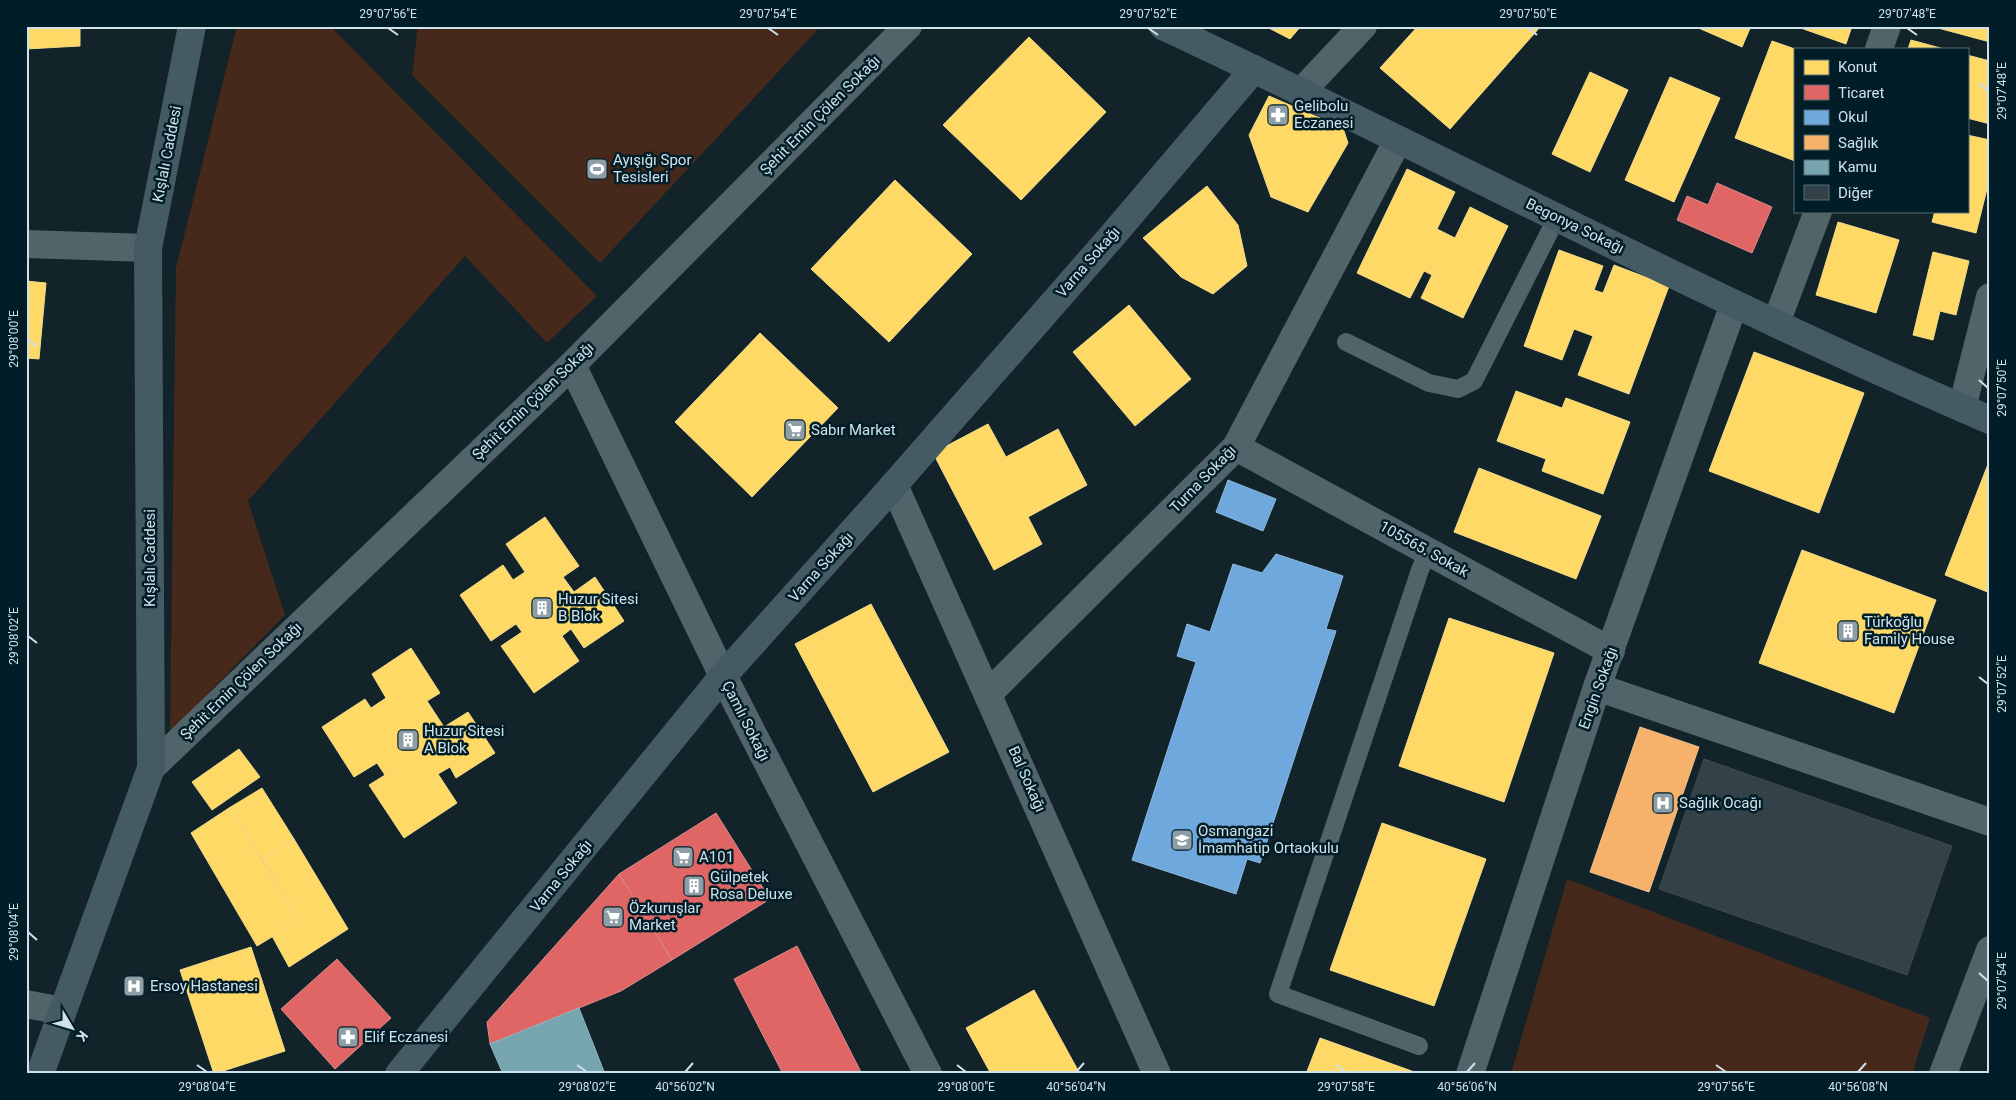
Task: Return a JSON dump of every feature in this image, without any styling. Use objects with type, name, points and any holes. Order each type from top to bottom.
[{"type":"street","name":"Kışlalı Caddesi","points":[[40,1074],[151,768],[148,248],[192,26]]},
{"type":"street","name":"Şehit Emin Çölen Sokağı","points":[[151,768],[572,365],[908,26]]},
{"type":"street","name":"Begonya Sokağı","points":[[1163,26],[1734,304],[1990,420]]},
{"type":"street","points":[[1301,92],[1363,26]]},
{"type":"street","points":[[1879,48],[1887,26]]},
{"type":"street","name":"Varna Sokağı","points":[[405,1071],[723,676],[894,485],[1119,228],[1254,69]]},
{"type":"street","name":"Turna Sokağı","points":[[989,693],[1236,447],[1398,140]]},
{"type":"street","points":[[1776,323],[1818,212]]},
{"type":"street","points":[[26,244],[148,248]]},
{"type":"street","points":[[1962,408],[1990,297]]},
{"type":"street","name":"Engin Sokağı","points":[[1470,1074],[1598,687],[1734,304]]},
{"type":"street","name":"Çamlı Sokağı","points":[[572,365],[723,676],[928,1074]]},
{"type":"street","name":"105565. Sokak","points":[[1236,447],[1611,651]]},
{"type":"street","name":"Bal Sokağı","points":[[894,485],[989,693],[1157,1074]]},
{"type":"street","points":[[1598,687],[1990,822]]},
{"type":"street","points":[[1943,1074],[1990,950]]},
{"type":"street","points":[[26,1004],[62,1012]]},
{"type":"lane","points":[[1346,342],[1429,383],[1458,389],[1474,381],[1557,218]]},
{"type":"lane","points":[[1419,1046],[1278,994],[1359,749],[1428,551]]},
{"type":"shaded area","points":[[237,26],[330,26],[597,296],[547,343],[465,256],[248,501],[285,615],[170,732],[176,268]]},
{"type":"shaded area","name":"Ayışığı Spor Tesisleri","points":[[418,26],[821,26],[600,263],[412,75]]},
{"type":"shaded area","points":[[1567,879],[1930,1018],[1912,1074],[1511,1074]]},
{"type":"building: Konut","points":[[26,26],[80,26],[80,46],[26,49]]},
{"type":"building: Konut","points":[[1265,26],[1301,26],[1290,39]]},
{"type":"building: Konut","points":[[1418,26],[1541,26],[1450,129],[1380,68]]},
{"type":"building: Konut","points":[[1694,26],[1751,26],[1742,47]]},
{"type":"building: Konut","points":[[1795,26],[1852,26],[1846,44]]},
{"type":"building: Konut","points":[[1939,26],[1990,26],[1990,42],[1938,28]]},
{"type":"building: Konut","points":[[1029,37],[1106,112],[1021,200],[943,125]]},
{"type":"building: Konut","points":[[1911,40],[1940,48],[1908,48]]},
{"type":"building: Konut","points":[[1772,41],[1794,49],[1794,161],[1735,138]]},
{"type":"building: Konut","points":[[1968,55],[1990,61],[1990,124],[1968,118]]},
{"type":"building: Konut","points":[[1590,72],[1628,90],[1590,172],[1552,154]]},
{"type":"building: Konut","points":[[1670,77],[1720,98],[1674,202],[1625,180]]},
{"type":"building: Konut","points":[[1269,96],[1343,128],[1348,143],[1308,212],[1271,197],[1249,135]]},
{"type":"building: Konut","points":[[1968,135],[1990,140],[1990,177],[1976,233],[1932,222],[1935,212],[1968,212]]},
{"type":"building: Konut","points":[[1407,169],[1455,192],[1437,229],[1455,238],[1470,207],[1508,226],[1463,318],[1421,298],[1432,275],[1424,271],[1410,298],[1357,273]]},
{"type":"building: Konut","points":[[895,180],[972,254],[889,342],[811,269]]},
{"type":"building: Konut","points":[[1207,186],[1238,225],[1247,266],[1213,294],[1181,277],[1143,238]]},
{"type":"building: Konut","points":[[1838,222],[1899,240],[1876,313],[1816,295]]},
{"type":"building: Konut","points":[[1559,250],[1603,266],[1594,290],[1603,293],[1614,265],[1669,286],[1629,394],[1578,375],[1593,336],[1574,329],[1562,360],[1524,346]]},
{"type":"building: Konut","points":[[1933,252],[1969,261],[1956,315],[1940,311],[1933,340],[1913,335]]},
{"type":"building: Konut","points":[[26,281],[46,283],[39,359],[26,358]]},
{"type":"building: Konut","points":[[1129,305],[1191,379],[1135,426],[1073,352]]},
{"type":"building: Konut","points":[[760,333],[838,408],[752,497],[675,422]]},
{"type":"building: Konut","points":[[1754,352],[1864,393],[1819,513],[1709,471]]},
{"type":"building: Konut","points":[[1516,391],[1562,408],[1566,398],[1630,422],[1603,494],[1542,471],[1546,459],[1497,441]]},
{"type":"building: Konut","points":[[988,424],[1006,457],[1058,429],[1087,485],[1028,517],[1042,544],[994,570],[933,453]]},
{"type":"building: Konut","points":[[1990,459],[1990,593],[1945,575]]},
{"type":"building: Konut","points":[[1479,468],[1601,516],[1576,579],[1454,532]]},
{"type":"building: Konut","name":"Huzur Sitesi B Blok","points":[[545,517],[579,566],[563,577],[574,592],[595,577],[624,621],[584,648],[571,629],[562,636],[579,661],[534,693],[501,646],[522,632],[516,624],[491,641],[460,595],[503,565],[513,580],[525,572],[506,544]]},
{"type":"building: Konut","name":"Türkoğlu Family House","points":[[1802,550],[1936,600],[1894,713],[1759,663]]},
{"type":"building: Konut","points":[[871,604],[949,752],[873,792],[795,644]]},
{"type":"building: Konut","points":[[1449,618],[1554,653],[1504,802],[1399,766]]},
{"type":"building: Konut","name":"Huzur Sitesi A Blok","points":[[411,648],[440,693],[427,701],[444,727],[468,712],[495,753],[456,778],[450,767],[438,774],[457,803],[404,838],[369,785],[385,775],[377,763],[354,777],[322,727],[365,699],[371,708],[386,698],[372,674]]},
{"type":"building: Konut","points":[[239,749],[260,777],[212,810],[192,782]]},
{"type":"building: Konut","points":[[262,788],[294,839],[262,859],[229,808]]},
{"type":"building: Konut","points":[[229,808],[300,920],[257,946],[191,833]]},
{"type":"building: Konut","points":[[1382,823],[1486,859],[1434,1006],[1330,970]]},
{"type":"building: Konut","points":[[294,839],[348,929],[289,967],[272,936],[300,920],[262,859]]},
{"type":"building: Konut","points":[[251,947],[285,1051],[214,1074],[180,970]]},
{"type":"building: Konut","points":[[1034,990],[1080,1074],[991,1074],[966,1028]]},
{"type":"building: Konut","points":[[1320,1038],[1420,1074],[1306,1074]]},
{"type":"building: Ticaret","points":[[1717,183],[1772,207],[1752,253],[1677,220],[1687,196],[1708,205]]},
{"type":"building: Ticaret","name":"Gülpetek Rosa Deluxe","points":[[716,813],[770,899],[672,960],[619,874]]},
{"type":"building: Ticaret","name":"Özkuruşlar Market","points":[[619,874],[672,960],[621,991],[490,1044],[487,1022]]},
{"type":"building: Ticaret","points":[[797,946],[862,1074],[783,1074],[734,979]]},
{"type":"building: Ticaret","points":[[337,959],[391,1018],[335,1069],[281,1009]]},
{"type":"building: Okul","points":[[1228,480],[1276,499],[1263,531],[1216,512]]},
{"type":"building: Okul","points":[[1276,554],[1343,576],[1326,629],[1336,631],[1260,863],[1247,859],[1236,894],[1132,860],[1196,662],[1177,656],[1187,624],[1210,632],[1233,564],[1262,573]]},
{"type":"building: Sağlık","points":[[1640,727],[1699,747],[1649,892],[1590,872]]},
{"type":"building: Kamu","points":[[579,1008],[605,1074],[503,1074],[490,1044]]},
{"type":"building: Diğer","points":[[1704,759],[1952,846],[1907,975],[1659,889]]},
{"type":"place","name":"Gelibolu Eczanesi","points":[[1278,115]]},
{"type":"place","name":"Ayışığı Spor Tesisleri","points":[[597,169]]},
{"type":"place","name":"Sabır Market","points":[[795,430]]},
{"type":"place","name":"Huzur Sitesi B Blok","points":[[542,608]]},
{"type":"place","name":"Türkoğlu Family House","points":[[1848,631]]},
{"type":"place","name":"Huzur Sitesi A Blok","points":[[408,740]]},
{"type":"place","name":"Sağlık Ocağı","points":[[1663,803]]},
{"type":"place","name":"Osmangazi İmamhatip Ortaokulu","points":[[1182,840]]},
{"type":"place","name":"A101","points":[[683,857]]},
{"type":"place","name":"Gülpetek Rosa Deluxe","points":[[694,886]]},
{"type":"place","name":"Özkuruşlar Market","points":[[613,917]]},
{"type":"place","name":"Ersoy Hastanesi","points":[[134,986]]},
{"type":"place","name":"Elif Eczanesi","points":[[348,1037]]}]
